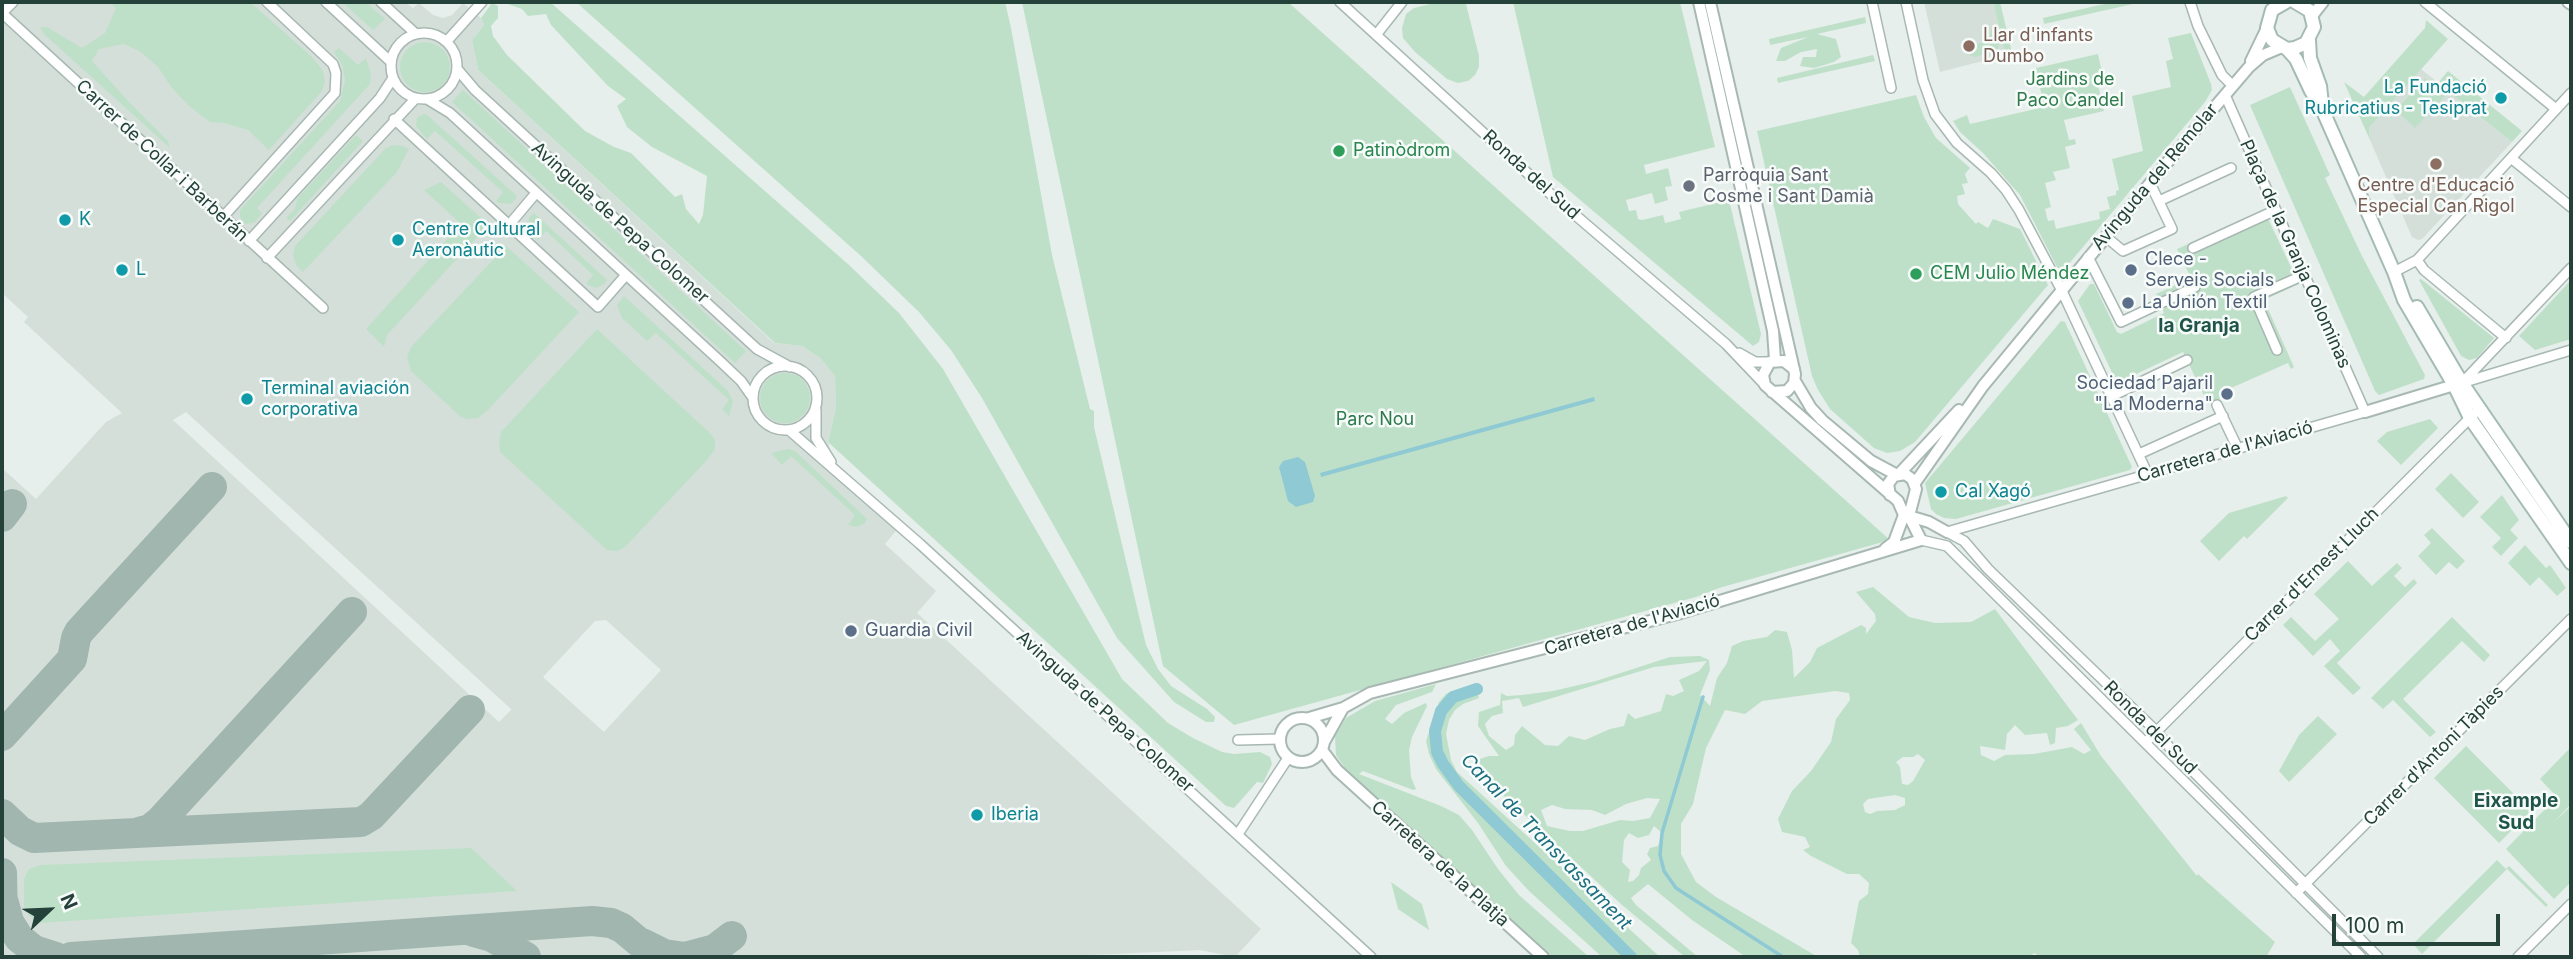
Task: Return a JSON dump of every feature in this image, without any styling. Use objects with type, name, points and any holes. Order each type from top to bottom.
[{"type":"main road","points":[[2300,2],[2312,16],[2314,27],[2309,40],[2310,58],[2323,111]]},
{"type":"main road","points":[[2278,4],[2269,16],[2267,28],[2272,40],[2296,59],[2323,111],[2404,300],[2571,563]]},
{"type":"main road","points":[[2285,48],[2301,46],[2309,40]]},
{"type":"main road","points":[[2475,414],[2571,542]]},
{"type":"street","points":[[2,13],[13,2]]},
{"type":"street","points":[[223,217],[335,93],[336,73],[333,64],[267,2]]},
{"type":"street","points":[[326,2],[391,62]]},
{"type":"street","points":[[381,2],[416,34]]},
{"type":"street","points":[[447,41],[482,2]]},
{"type":"street","name":"Ronda del Sud","points":[[1339,2],[1546,190],[1726,344],[1769,388],[1894,498],[1921,540],[1947,546],[2361,957]]},
{"type":"street","points":[[1376,35],[1402,2]]},
{"type":"street","points":[[1706,2],[1795,375],[1787,391],[1769,388],[1763,375],[1772,361],[1773,331],[1706,2]]},
{"type":"street","points":[[1872,2],[1891,88]]},
{"type":"street","points":[[1906,2],[1923,80],[1935,114],[1957,144],[1991,173],[2006,190],[2061,289],[2148,475]]},
{"type":"street","name":"Plaça de la Granja Colominas","points":[[2190,2],[2198,26],[2229,90],[2276,210],[2365,412]]},
{"type":"street","points":[[2312,16],[2323,2]]},
{"type":"street","points":[[2425,2],[2556,109]]},
{"type":"street","name":"Carrer de Collar i Barberán","points":[[2,13],[323,309]]},
{"type":"street","name":"Avinguda del Remolar","points":[[2249,67],[2267,28]]},
{"type":"street","points":[[416,34],[437,35],[447,41],[456,54],[458,71],[448,89],[436,97],[416,98],[402,90],[393,78],[391,62],[397,47],[416,34]]},
{"type":"street","name":"Avinguda del Remolar","points":[[1915,483],[1983,386],[2229,90],[2249,67],[2269,51],[2285,48]]},
{"type":"street","name":"Avinguda de Pepa Colomer","points":[[458,71],[475,90],[757,349],[790,367]]},
{"type":"street","points":[[249,241],[380,97],[393,78]]},
{"type":"street","points":[[2394,272],[2417,260],[2571,93]]},
{"type":"street","points":[[267,258],[416,98]]},
{"type":"street","name":"Avinguda de Pepa Colomer","points":[[427,99],[450,113],[721,362],[753,398]]},
{"type":"street","name":"Avinguda de Pepa Colomer","points":[[394,119],[598,307],[626,275]]},
{"type":"street","points":[[2511,158],[2571,207]]},
{"type":"street","points":[[2159,201],[2231,168]]},
{"type":"street","points":[[2105,236],[2123,251],[2172,229],[2150,183]]},
{"type":"street","name":"Avinguda de Pepa Colomer","points":[[509,225],[536,193]]},
{"type":"street","points":[[2193,248],[2276,210]]},
{"type":"street","points":[[2088,257],[2121,322],[2195,287]]},
{"type":"street","points":[[2417,260],[2424,270],[2506,338]]},
{"type":"street","points":[[2458,384],[2492,354],[2571,268]]},
{"type":"street","points":[[2277,350],[2254,297],[2304,275]]},
{"type":"street","name":"Ronda del Sud","points":[[1726,344],[1755,362],[1772,361]]},
{"type":"street","name":"Carretera de l'Aviació","points":[[1947,532],[2571,350]]},
{"type":"street","points":[[2492,354],[2494,366],[2502,371]]},
{"type":"street","points":[[2112,396],[2187,360]]},
{"type":"street","points":[[1772,361],[1788,362],[1811,408],[1822,420],[1871,461],[1898,475],[1910,476],[1915,483],[1916,489],[1907,515],[1894,541],[1883,550]]},
{"type":"street","points":[[776,367],[790,367],[808,377],[817,397],[811,416],[805,424],[789,430],[768,426],[757,415],[753,398],[755,386],[761,377],[776,367]]},
{"type":"street","name":"Avinguda del Remolar","points":[[1898,475],[1983,386]]},
{"type":"street","name":"Avinguda de Pepa Colomer","points":[[817,397],[816,438],[835,469]]},
{"type":"street","points":[[2217,405],[2238,449]]},
{"type":"street","name":"Carrer d'Ernest Lluch","points":[[2146,742],[2475,414]]},
{"type":"street","points":[[2139,454],[2223,416]]},
{"type":"street","name":"Avinguda de Pepa Colomer","points":[[789,430],[1371,957]]},
{"type":"street","points":[[1898,475],[1888,484],[1894,498],[1906,501],[1912,497]]},
{"type":"street","name":"Ronda del Sud","points":[[1907,515],[1930,522],[1964,541],[1988,569],[2156,731],[2378,957]]},
{"type":"street","name":"Carretera de l'Aviació","points":[[1309,718],[1343,708],[1370,694],[1665,617],[1921,540]]},
{"type":"street","name":"Carrer d'Antoni Tàpies","points":[[2296,893],[2571,619]]},
{"type":"street","points":[[1323,746],[1321,728],[1309,718],[1290,720],[1283,727],[1279,739],[1282,751],[1288,758],[1296,762],[1311,761],[1323,746],[1343,708]]},
{"type":"street","points":[[1238,740],[1279,739]]},
{"type":"street","name":"Carretera de la Platja","points":[[1323,746],[1337,770],[1543,957]]},
{"type":"street","points":[[1238,834],[1288,758]]},
{"type":"street","name":"Carretera de la Platja","points":[[1311,761],[1337,770]]},
{"type":"street","points":[[2518,957],[2571,904]]},
{"type":"shaded area","points":[[2,2],[405,2],[413,8],[419,3],[433,15],[443,18],[452,15],[463,3],[481,18],[484,25],[472,40],[478,70],[774,343],[802,346],[820,358],[835,376],[836,408],[828,442],[835,469],[900,526],[885,544],[936,591],[917,613],[1261,929],[1235,957],[1200,950],[1048,957],[2,957],[2,468],[36,499],[106,422],[122,413],[24,322],[28,317],[2,293]],"holes":[[[186,412],[511,709],[511,710],[499,722],[173,420]],[[606,620],[661,670],[604,732],[543,677],[595,621]]]},
{"type":"shaded area","name":"Llar d'infants Dumbo","points":[[1924,2],[1993,2],[2006,55],[1940,72]]},
{"type":"shaded area","name":"Centre d'Educació Especial Can Rigol","points":[[2421,69],[2512,142],[2422,239],[2418,240],[2412,237],[2370,140],[2369,128]]},
{"type":"green space","points":[[110,2],[250,2],[313,58],[323,71],[325,82],[322,91],[269,150],[248,130],[210,122],[189,106],[172,88],[158,67],[141,52],[124,44],[99,49],[92,61],[168,141],[170,148],[44,34],[40,27],[47,27],[82,48],[105,33],[116,8]]},
{"type":"green space","points":[[342,2],[366,2],[385,19],[373,30]]},
{"type":"green space","points":[[502,2],[550,2],[849,265],[899,313],[943,369],[1122,679],[1168,723],[1193,738],[1222,752],[1260,752],[1270,757],[1272,764],[1263,783],[1257,782],[1234,808],[1226,806],[828,442],[836,408],[835,376],[820,358],[802,346],[775,343],[478,70],[472,40],[484,25],[481,18],[492,3],[498,6],[498,18],[491,26],[493,36],[507,55],[585,131],[631,153],[675,197],[682,194],[686,209],[699,224],[703,215],[707,176],[652,147],[627,127],[617,106],[626,99],[608,86],[551,25],[546,14],[528,16],[522,9]]},
{"type":"green space","points":[[576,2],[1005,2],[1052,255],[1090,409],[1094,411],[1094,427],[1146,645],[1158,669],[1171,686],[1207,709],[1215,717],[1214,722],[1206,722],[1174,702],[1117,638],[982,398],[951,350],[919,312],[861,256]]},
{"type":"green space","name":"Parc Nou","points":[[1022,2],[1288,2],[1890,540],[1719,588],[1696,597],[1234,725],[1163,666]]},
{"type":"green space","points":[[1438,2],[1466,4],[1479,56],[1479,67],[1468,81],[1458,83],[1447,79],[1403,38],[1402,28],[1406,14],[1414,8]]},
{"type":"green space","points":[[1513,2],[1680,2],[1715,147],[1644,165],[1646,174],[1668,168],[1672,186],[1665,187],[1668,200],[1655,204],[1652,193],[1626,200],[1629,211],[1636,210],[1638,219],[1663,215],[1665,223],[1681,219],[1679,212],[1729,200],[1761,334],[1759,342],[1753,346],[1553,177]]},
{"type":"green space","points":[[1993,2],[2000,2],[2012,53],[2006,55],[2001,38],[1998,49],[1976,57],[1966,54],[1971,45],[1989,41],[1991,29],[2001,36]]},
{"type":"green space","points":[[2113,2],[2142,2],[2044,24],[2043,18]]},
{"type":"green space","points":[[1865,17],[1866,23],[1817,34],[1836,39],[1841,57],[1834,62],[1814,68],[1800,66],[1803,57],[1816,57],[1817,49],[1801,52],[1785,61],[1776,61],[1781,48],[1808,37],[1770,45],[1769,39]]},
{"type":"green space","points":[[2426,20],[2448,39],[2369,128],[2370,140],[2344,82],[2364,97],[2425,28]]},
{"type":"green space","name":"Jardins de Paco Candel","points":[[2191,33],[2212,90],[2205,102],[2062,272],[2020,195],[1983,153],[1960,132],[1953,121],[1967,115],[1970,124],[2044,107],[2036,68],[2098,54],[2102,72],[2105,72],[2107,77],[2097,80],[2104,111],[2064,120],[2069,140],[2075,139],[2076,144],[2065,147],[2070,168],[2053,172],[2056,180],[2045,183],[2051,207],[2045,209],[2048,221],[2054,220],[2056,229],[2100,219],[2099,212],[2110,209],[2107,197],[2116,195],[2119,190],[2112,159],[2143,151],[2132,96],[2171,87],[2166,61],[2173,59],[2168,38]]},
{"type":"green space","points":[[425,42],[443,49],[450,67],[443,85],[425,92],[407,85],[400,67],[407,49]]},
{"type":"green space","points":[[339,48],[358,65],[366,58],[371,74],[370,84],[257,208],[262,213],[254,223],[244,224],[240,210],[340,101],[345,80],[342,64],[334,52]]},
{"type":"green space","points":[[1873,55],[1875,61],[1778,83],[1777,78]]},
{"type":"green space","points":[[2448,71],[2522,131],[2512,142],[2438,83]]},
{"type":"green space","points":[[2425,78],[2445,96],[2415,128],[2396,110]]},
{"type":"green space","points":[[2290,87],[2330,175],[2325,178],[2362,256],[2425,375],[2424,379],[2379,395],[2375,391],[2250,105]]},
{"type":"green space","points":[[463,90],[746,351],[735,363],[452,102]]},
{"type":"green space","name":"CEM Julio Méndez","points":[[1916,95],[1936,138],[1970,168],[1965,174],[1968,183],[1962,184],[1965,194],[1957,196],[1958,204],[1976,224],[1978,222],[1988,228],[1993,219],[2020,229],[2048,285],[1915,442],[1900,451],[1887,453],[1874,448],[1830,409],[1812,376],[1757,131]]},
{"type":"green space","points":[[423,114],[517,196],[515,200],[510,204],[498,203],[496,201],[503,192],[435,131],[427,139],[416,126],[417,118]]},
{"type":"green space","points":[[356,135],[363,141],[290,221],[286,218],[295,209],[297,199]]},
{"type":"green space","points":[[393,145],[409,149],[397,172],[303,272],[296,265],[293,254],[295,246],[385,149]]},
{"type":"green space","points":[[441,182],[489,225],[491,231],[478,236],[387,335],[384,347],[366,329],[461,224],[424,190]]},
{"type":"green space","points":[[2264,210],[2299,284],[2264,300],[2294,367],[2291,369],[2288,363],[2222,392],[2224,397],[2208,404],[2183,352],[2117,383],[2078,301],[2090,284],[2094,284],[2117,332],[2121,334],[2164,313],[2156,294],[2191,278],[2177,249]]},
{"type":"green space","points":[[534,213],[607,280],[604,284],[596,288],[586,284],[593,275],[546,231],[538,240],[533,235],[528,226],[529,217]]},
{"type":"green space","points":[[506,246],[579,312],[488,410],[478,418],[468,419],[461,417],[411,371],[407,357],[411,347]]},
{"type":"green space","points":[[2419,280],[2494,338],[2477,358],[2469,360],[2461,356]]},
{"type":"green space","points":[[2571,280],[2571,339],[2535,350],[2519,336]]},
{"type":"green space","points":[[624,296],[728,391],[733,401],[729,416],[722,409],[729,400],[656,333],[647,341],[622,318],[617,305]]},
{"type":"green space","points":[[2061,321],[2065,322],[2132,467],[2130,470],[1956,519],[1936,514],[1931,509],[1925,483]]},
{"type":"green space","points":[[597,329],[715,440],[715,449],[707,460],[625,547],[617,551],[607,550],[500,452],[499,442],[501,432]]},
{"type":"green space","points":[[785,373],[803,380],[810,398],[803,416],[785,423],[767,416],[760,398],[767,380]]},
{"type":"green space","points":[[2430,419],[2438,428],[2401,465],[2377,441],[2387,432]]},
{"type":"green space","points":[[788,449],[795,451],[867,519],[864,524],[856,527],[848,525],[855,515],[791,456],[782,465],[771,453]]},
{"type":"green space","points":[[2451,473],[2479,502],[2463,518],[2435,489]]},
{"type":"green space","points":[[2502,495],[2519,520],[2510,530],[2518,538],[2501,556],[2492,547],[2501,538],[2480,517]]},
{"type":"green space","points":[[2286,496],[2288,498],[2247,539],[2244,536],[2219,561],[2200,541],[2229,513]]},
{"type":"green space","points":[[2432,528],[2465,561],[2457,569],[2449,562],[2436,575],[2418,556],[2431,543],[2424,535]]},
{"type":"green space","points":[[2525,545],[2546,568],[2550,565],[2566,588],[2557,596],[2539,577],[2530,586],[2508,563]]},
{"type":"green space","points":[[2348,561],[2372,586],[2397,563],[2402,568],[2394,576],[2405,587],[2414,579],[2417,583],[2337,663],[2361,688],[2353,695],[2324,666],[2340,651],[2330,639],[2313,656],[2283,625],[2291,617],[2315,641],[2339,619],[2314,594]]},
{"type":"green space","points":[[1873,587],[1909,617],[1935,623],[1971,622],[1995,609],[2078,720],[2068,726],[2056,728],[2055,743],[2050,745],[2047,733],[2025,735],[2015,725],[2007,734],[2005,750],[1980,746],[1981,755],[1994,761],[2005,755],[2034,754],[2072,747],[2084,754],[2091,750],[2074,729],[2081,723],[2101,756],[2197,876],[2198,874],[2275,942],[2266,957],[2039,957],[2035,953],[2027,957],[1860,957],[1858,950],[1851,943],[1859,901],[1868,894],[1869,883],[1859,874],[1847,874],[1811,856],[1803,850],[1810,847],[1805,837],[1782,832],[1778,819],[1792,791],[1811,771],[1831,742],[1836,719],[1850,700],[1849,693],[1835,691],[1762,701],[1745,714],[1725,710],[1706,748],[1693,804],[1681,824],[1681,854],[1696,882],[1716,897],[1818,957],[1746,957],[1692,920],[1648,884],[1631,898],[1698,957],[1685,957],[1622,905],[1477,771],[1477,760],[1499,756],[1478,726],[1479,712],[1500,705],[1501,693],[1507,696],[1553,691],[1596,681],[1670,657],[1700,656],[1709,660],[1710,670],[1700,695],[1710,706],[1717,678],[1727,663],[1732,646],[1743,641],[1767,637],[1775,630],[1787,632],[1792,650],[1794,678],[1810,662],[1817,648],[1861,625],[1866,628],[1866,634],[1876,621],[1875,614],[1856,592]],"holes":[[[1707,661],[1699,671],[1679,680],[1684,691],[1673,696],[1666,694],[1661,711],[1635,719],[1628,713],[1624,726],[1585,740],[1569,736],[1558,746],[1545,745],[1522,726],[1515,735],[1514,745],[1506,750],[1489,736],[1485,724],[1492,716],[1503,713],[1502,701],[1519,698],[1523,707],[1654,667]],[[1918,754],[1925,760],[1913,781],[1908,785],[1902,784],[1900,767],[1896,762],[1903,757]],[[1895,795],[1905,798],[1905,805],[1895,810],[1870,814],[1865,812],[1863,804],[1868,799]],[[1647,798],[1660,799],[1650,818],[1620,820],[1583,831],[1547,826],[1541,810],[1552,805],[1565,809],[1592,810],[1605,815],[1626,804]],[[1654,826],[1662,833],[1658,846],[1650,848],[1647,854],[1651,860],[1641,868],[1633,881],[1628,882],[1630,870],[1622,862],[1624,840],[1629,833],[1638,838],[1649,835]]]},
{"type":"green space","points":[[2452,617],[2490,655],[2484,662],[2462,641],[2403,699],[2436,732],[2430,737],[2393,700],[2383,709],[2371,698]]},
{"type":"green space","points":[[1475,683],[1479,698],[1455,710],[1449,720],[1446,734],[1451,760],[1457,772],[1660,957],[1602,957],[1529,891],[1506,866],[1478,823],[1436,769],[1426,741],[1439,702],[1446,694]]},
{"type":"green space","points":[[1436,684],[1432,692],[1396,705],[1385,719],[1392,724],[1404,713],[1426,703],[1409,750],[1411,777],[1416,789],[1363,771],[1359,774],[1459,815],[1519,895],[1589,957],[1553,957],[1347,771],[1336,755],[1335,736],[1346,718],[1375,701]]},
{"type":"green space","points":[[2318,716],[2337,734],[2289,782],[2279,771],[2299,735]]},
{"type":"green space","points":[[2466,746],[2531,811],[2499,843],[2434,778]]},
{"type":"green space","points":[[2571,747],[2571,804],[2554,822],[2571,806],[2571,882],[2554,899],[2506,849],[2557,797],[2540,779]]},
{"type":"green space","points":[[471,848],[517,891],[40,923],[29,915],[24,906],[24,879],[29,869],[40,865]]},
{"type":"green space","points":[[2497,860],[2506,869],[2509,866],[2548,905],[2546,907],[2507,869],[2422,954],[2413,944]]},
{"type":"green space","points":[[1391,882],[1422,904],[1429,930],[1398,909]]},
{"type":"water","points":[[1594,397],[1595,401],[1321,477],[1320,473]]},
{"type":"water","points":[[1298,457],[1305,462],[1315,496],[1313,502],[1296,507],[1288,501],[1279,467],[1283,461]]},
{"type":"waterway","name":"Canal de Transvassament","points":[[1477,689],[1453,697],[1441,711],[1435,731],[1437,752],[1443,764],[1459,786],[1631,957]]},
{"type":"waterway","points":[[1703,697],[1662,833],[1660,855],[1664,871],[1676,888],[1783,957]]},
{"type":"taxiway","points":[[2,736],[72,659],[79,632],[212,487]]},
{"type":"taxiway","points":[[2,517],[12,504]]},
{"type":"taxiway","points":[[139,832],[150,829],[160,821],[352,612]]},
{"type":"taxiway","points":[[2,814],[20,831],[34,838],[361,822],[371,816],[470,710]]},
{"type":"taxiway","points":[[2,873],[3,922]]},
{"type":"taxiway","points":[[4,903],[9,922],[19,938],[34,950],[56,957]]},
{"type":"taxiway","points":[[71,957],[592,921],[611,923],[622,928],[657,957]]},
{"type":"taxiway","points":[[474,932],[492,937],[526,957]]},
{"type":"taxiway","points":[[642,943],[664,954],[685,957],[715,949],[732,936]]},
{"type":"place","name":"Llar d'infants Dumbo","points":[[1969,46]]},
{"type":"place","name":"La Fundació Rubricatius - Tesiprat","points":[[2501,98]]},
{"type":"place","name":"Patinòdrom","points":[[1339,151]]},
{"type":"place","name":"Centre d'Educació Especial Can Rigol","points":[[2436,164]]},
{"type":"place","name":"Parròquia Sant Cosme i Sant Damià","points":[[1689,186]]},
{"type":"place","name":"K","points":[[65,220]]},
{"type":"place","name":"Centre Cultural Aeronàutic","points":[[398,240]]},
{"type":"place","name":"L","points":[[122,270]]},
{"type":"place","name":"Clece - Serveis Socials","points":[[2131,270]]},
{"type":"place","name":"CEM Julio Méndez","points":[[1916,274]]},
{"type":"place","name":"La Unión Textil","points":[[2128,303]]},
{"type":"place","name":"Sociedad Pajaril \"La Moderna\"","points":[[2227,394]]},
{"type":"place","name":"Terminal aviación corporativa","points":[[247,399]]},
{"type":"place","name":"Cal Xagó","points":[[1941,492]]},
{"type":"place","name":"Guardia Civil","points":[[851,631]]},
{"type":"place","name":"Iberia","points":[[977,815]]},
{"type":"district","name":"la Granja","points":[[2199,326]]},
{"type":"district","name":"Eixample Sud","points":[[2516,812]]}]
